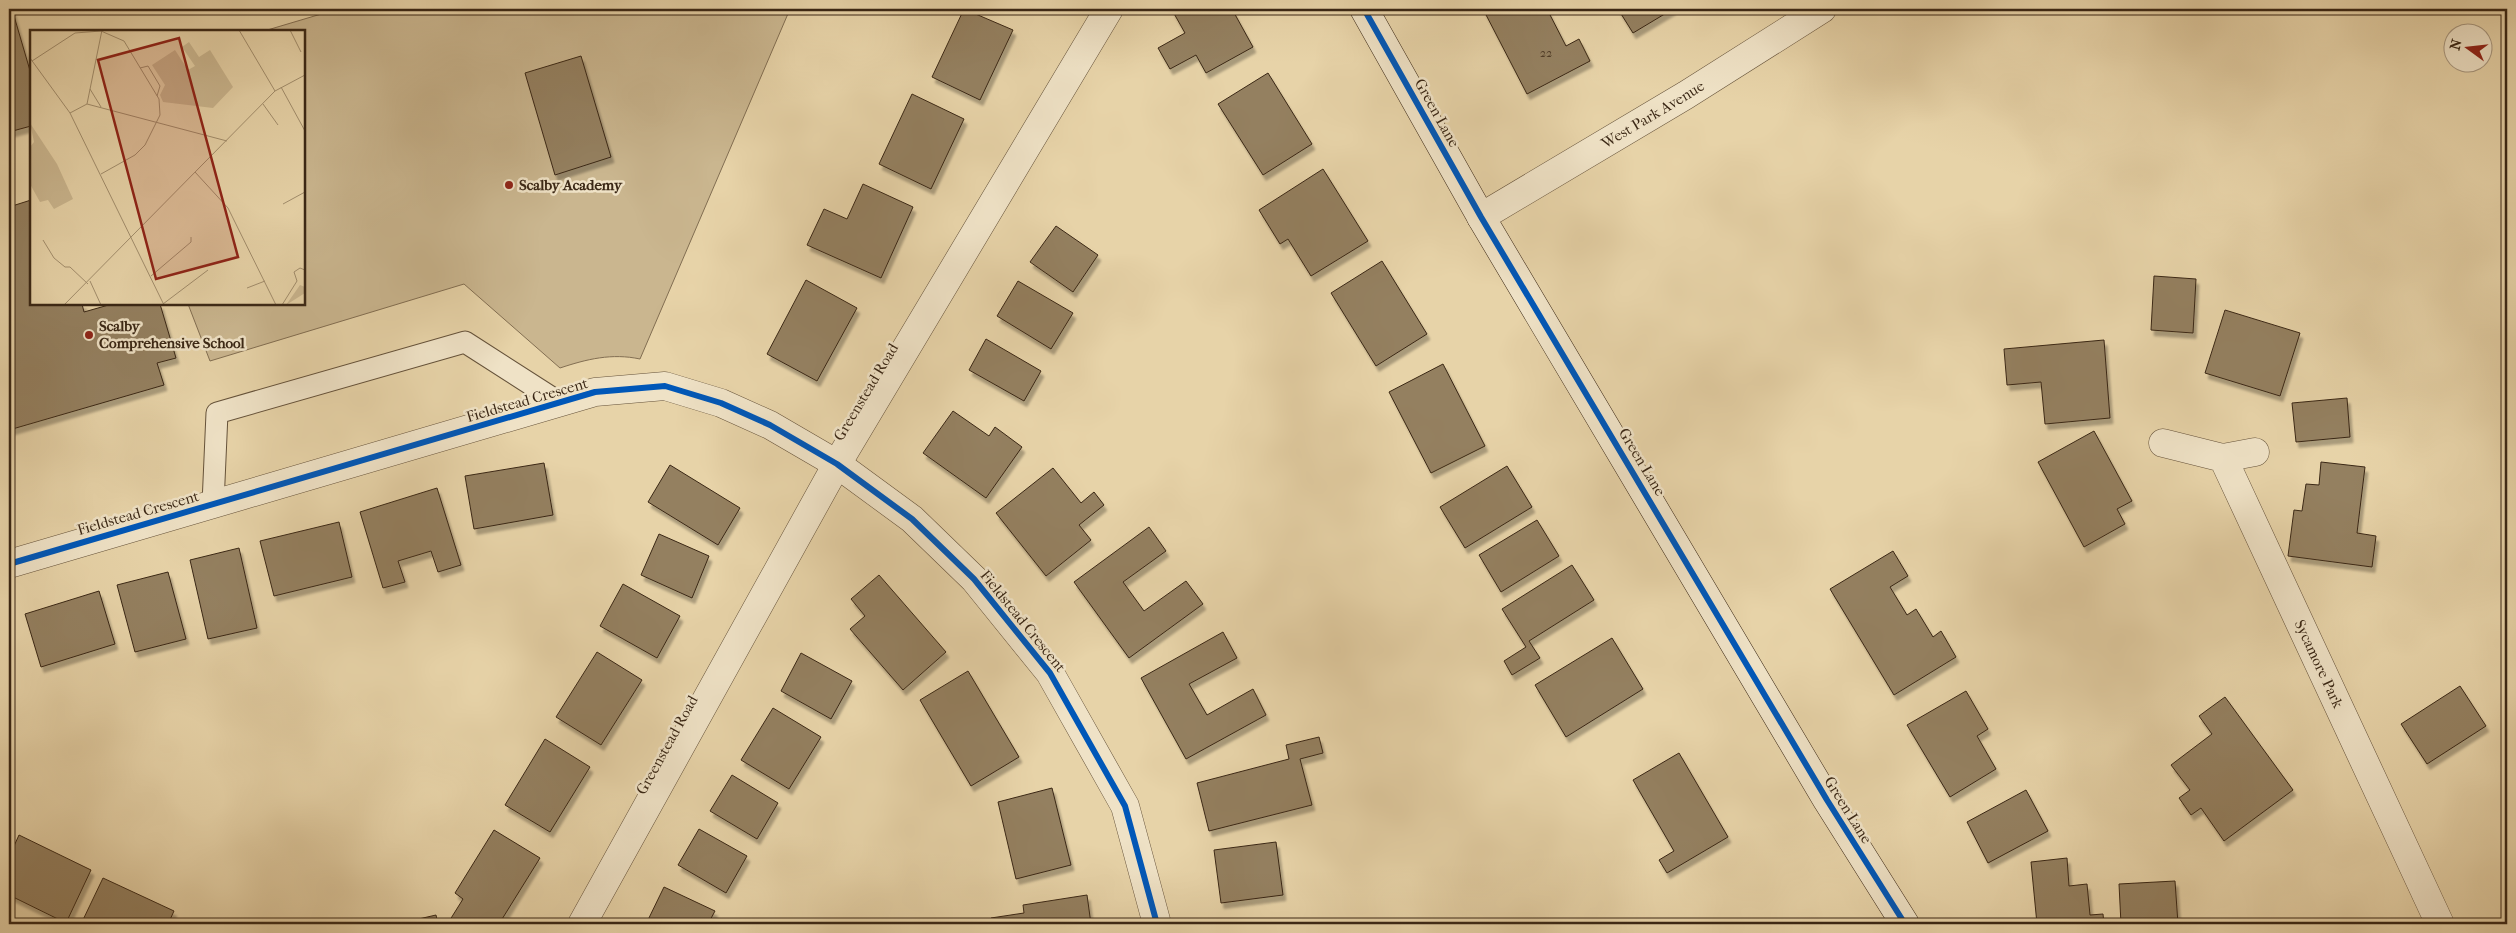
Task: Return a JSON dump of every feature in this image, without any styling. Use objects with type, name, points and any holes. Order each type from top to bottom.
[{"type":"street","name":"Greenstead Road","points":[[582,924],[837,464],[1109,9]]},
{"type":"street","name":"Green Lane","points":[[1364,9],[1481,217],[1822,792],[1905,924]]},
{"type":"street","name":"West Park Avenue","points":[[1481,217],[1686,95],[1822,9]]},
{"type":"street","name":"Fieldstead Crescent","points":[[9,564],[595,392],[664,386],[721,403],[770,425],[837,464],[912,519],[974,579],[1050,673],[1125,806],[1157,924]]},
{"type":"street","points":[[2164,443],[2223,458],[2255,452]]},
{"type":"street","name":"Sycamore Park","points":[[2223,458],[2440,924]]},
{"type":"lane","points":[[213,504],[217,413],[465,342],[560,403]]},
{"type":"shaded area","name":"Scalby Academy","points":[[338,9],[790,9],[640,359],[630,357],[600,358],[560,368],[464,284],[210,361],[188,305],[305,305],[305,30],[267,30]]},
{"type":"building","points":[[9,9],[12,9],[30,71],[30,126],[9,132]]},
{"type":"building","points":[[964,9],[1013,30],[980,100],[932,77]]},
{"type":"building","points":[[1232,9],[1253,47],[1206,73],[1196,55],[1170,69],[1158,48],[1185,33],[1172,10]]},
{"type":"building","points":[[1483,9],[1547,9],[1566,46],[1579,39],[1590,61],[1527,94]]},
{"type":"building","points":[[1618,9],[1673,9],[1633,33]]},
{"type":"building","points":[[581,56],[611,157],[555,175],[525,73]]},
{"type":"building","points":[[1268,73],[1312,144],[1263,175],[1218,104]]},
{"type":"building","points":[[912,94],[964,119],[931,189],[879,164]]},
{"type":"building","points":[[1323,169],[1368,241],[1311,276],[1288,239],[1280,244],[1259,210]]},
{"type":"building","points":[[863,184],[913,207],[881,278],[807,245],[824,209],[847,219]]},
{"type":"building","name":"Scalby Comprehensive School","points":[[30,200],[30,305],[82,305],[84,312],[108,305],[160,305],[176,358],[157,363],[164,385],[9,430],[9,207]]},
{"type":"building","points":[[1056,226],[1098,255],[1073,292],[1030,262]]},
{"type":"building","points":[[1382,261],[1427,334],[1376,366],[1331,293]]},
{"type":"building","points":[[2154,276],[2196,279],[2193,333],[2151,330]]},
{"type":"building","points":[[806,280],[857,308],[817,381],[767,354]]},
{"type":"building","points":[[1018,281],[1073,313],[1051,349],[997,316]]},
{"type":"building","points":[[2225,310],[2300,333],[2280,396],[2205,373]]},
{"type":"building","points":[[986,339],[1041,371],[1024,401],[969,370]]},
{"type":"building","points":[[2104,340],[2110,418],[2045,424],[2041,382],[2007,385],[2004,349]]},
{"type":"building","points":[[1443,364],[1485,446],[1431,473],[1389,392]]},
{"type":"building","points":[[2347,398],[2350,437],[2296,442],[2292,403]]},
{"type":"building","points":[[953,411],[989,436],[995,427],[1022,447],[986,498],[923,453]]},
{"type":"building","points":[[2094,431],[2132,501],[2117,509],[2125,524],[2084,547],[2038,462]]},
{"type":"building","points":[[2321,462],[2365,467],[2357,533],[2376,536],[2372,567],[2288,556],[2294,510],[2302,511],[2306,484],[2319,485]]},
{"type":"building","points":[[544,463],[553,515],[474,529],[465,476]]},
{"type":"building","points":[[670,465],[740,508],[718,545],[648,502]]},
{"type":"building","points":[[1507,466],[1532,507],[1465,548],[1440,507]]},
{"type":"building","points":[[1053,468],[1081,503],[1094,492],[1104,505],[1079,525],[1091,540],[1046,576],[996,513]]},
{"type":"building","points":[[437,488],[461,565],[438,572],[431,551],[398,561],[405,582],[383,588],[360,512]]},
{"type":"building","points":[[1537,520],[1559,556],[1501,592],[1479,555]]},
{"type":"building","points":[[339,522],[352,577],[274,596],[260,541]]},
{"type":"building","points":[[1149,527],[1166,551],[1123,582],[1144,611],[1186,581],[1203,604],[1129,658],[1074,582]]},
{"type":"building","points":[[659,534],[709,556],[692,598],[641,575]]},
{"type":"building","points":[[239,548],[257,628],[208,639],[190,560]]},
{"type":"building","points":[[1893,551],[1908,576],[1890,587],[1907,615],[1916,609],[1933,637],[1941,631],[1956,657],[1894,695],[1830,589]]},
{"type":"building","points":[[1572,565],[1594,600],[1529,641],[1540,658],[1512,675],[1504,661],[1526,647],[1502,609]]},
{"type":"building","points":[[168,572],[186,639],[135,652],[117,585]]},
{"type":"building","points":[[879,575],[946,652],[903,690],[850,629],[865,616],[851,599]]},
{"type":"building","points":[[623,584],[680,616],[657,658],[600,626]]},
{"type":"building","points":[[99,591],[115,644],[41,667],[25,614]]},
{"type":"building","points":[[1223,632],[1237,658],[1189,684],[1207,715],[1253,689],[1266,715],[1186,759],[1141,678]]},
{"type":"building","points":[[1612,638],[1643,689],[1566,737],[1535,685]]},
{"type":"building","points":[[597,652],[642,680],[601,745],[556,717]]},
{"type":"building","points":[[801,653],[852,681],[831,719],[781,691]]},
{"type":"building","points":[[968,671],[1019,757],[971,786],[920,700]]},
{"type":"building","points":[[2460,686],[2486,726],[2427,764],[2401,724]]},
{"type":"building","points":[[1966,691],[1988,729],[1977,736],[1996,769],[1950,797],[1907,725]]},
{"type":"building","points":[[2225,697],[2293,790],[2224,841],[2201,808],[2191,815],[2179,798],[2190,790],[2171,765],[2212,734],[2199,716]]},
{"type":"building","points":[[773,708],[821,737],[789,789],[741,760]]},
{"type":"building","points":[[1319,737],[1323,753],[1300,759],[1312,805],[1209,831],[1197,783],[1289,759],[1286,745]]},
{"type":"building","points":[[545,739],[590,767],[550,832],[505,805]]},
{"type":"building","points":[[1679,753],[1728,837],[1667,873],[1659,860],[1674,851],[1633,780]]},
{"type":"building","points":[[732,775],[778,803],[757,839],[710,811]]},
{"type":"building","points":[[1052,788],[1071,865],[1016,879],[998,802]]},
{"type":"building","points":[[2026,790],[2048,831],[1988,863],[1967,822]]},
{"type":"building","points":[[699,829],[747,856],[726,893],[678,865]]},
{"type":"building","points":[[494,830],[540,858],[499,924],[448,923],[463,899],[455,893]]},
{"type":"building","points":[[19,835],[91,870],[66,923],[9,895],[9,857]]},
{"type":"building","points":[[1276,842],[1283,895],[1221,903],[1214,850]]},
{"type":"building","points":[[2067,858],[2069,886],[2087,884],[2090,915],[2103,914],[2104,924],[2037,924],[2031,862]]},
{"type":"building","points":[[103,878],[174,911],[168,924],[81,924]]},
{"type":"building","points":[[2175,881],[2178,924],[2121,924],[2119,884]]},
{"type":"building","points":[[664,887],[715,911],[708,924],[646,924]]},
{"type":"building","points":[[1087,895],[1091,924],[992,924],[991,918],[1024,913],[1023,905]]},
{"type":"building","points":[[436,915],[438,924],[397,924]]},
{"type":"building","points":[[188,919],[200,924],[185,924]]},
{"type":"cycle path","points":[[1364,9],[1481,217],[1827,800],[1905,924]]},
{"type":"cycle path","points":[[9,564],[595,392],[665,386],[721,403],[770,425],[837,464],[912,519],[974,579],[1050,673],[1125,806],[1157,924]]},
{"type":"place","name":"Scalby Academy","points":[[509,185]]},
{"type":"place","name":"Scalby Comprehensive School","points":[[89,335]]}]
